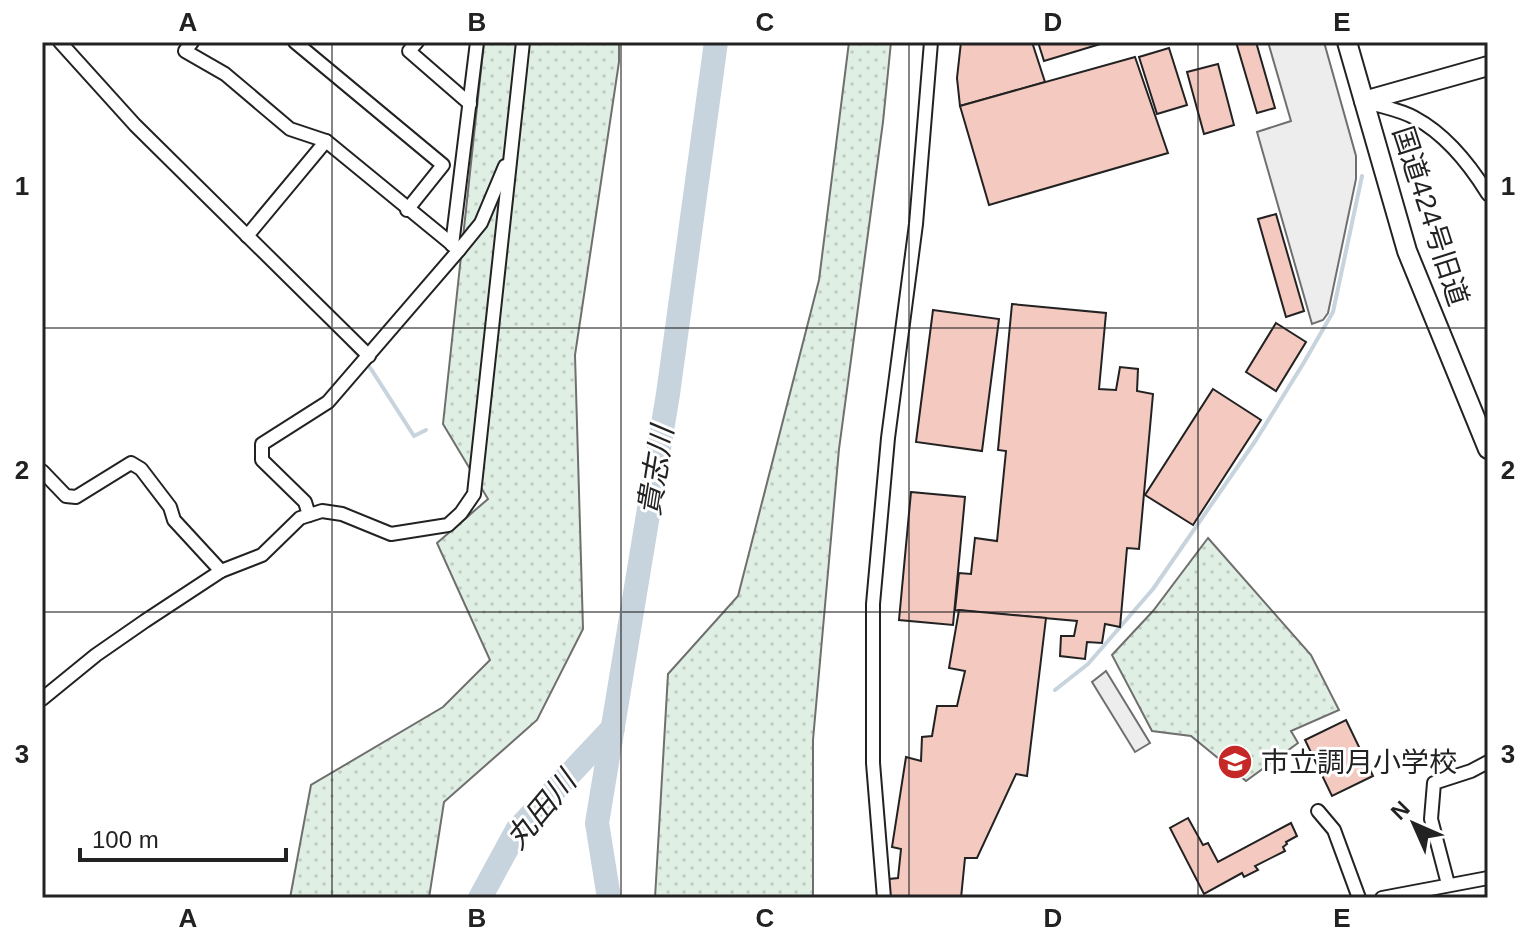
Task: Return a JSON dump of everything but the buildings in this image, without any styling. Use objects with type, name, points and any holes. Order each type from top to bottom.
[{"type":"street","points":[[60,42],[135,125],[369,356]]},
{"type":"street","points":[[192,42],[185,51],[225,74],[290,129],[326,141],[456,248]]},
{"type":"street","points":[[295,42],[443,165]]},
{"type":"street","points":[[456,248],[477,42]]},
{"type":"street","points":[[42,699],[96,655],[221,571],[262,555],[300,518],[322,511],[342,514],[391,534],[448,525],[461,513],[474,494],[523,42]]},
{"type":"street","points":[[884,898],[873,763],[873,604],[888,438],[916,224],[931,42]]},
{"type":"street","name":"国道424号旧道","points":[[1347,42],[1407,251],[1488,449]]},
{"type":"street","points":[[415,43],[409,51],[470,104]]},
{"type":"street","points":[[1364,101],[1488,66]]},
{"type":"street","points":[[1364,101],[1413,117],[1435,132],[1474,173],[1488,194]]},
{"type":"street","points":[[407,210],[466,136]]},
{"type":"street","points":[[247,236],[326,141]]},
{"type":"street","points":[[309,515],[305,502],[262,460],[262,444],[328,402],[369,356],[456,248],[481,223],[510,159]]},
{"type":"street","points":[[42,471],[66,496],[76,497],[131,463],[141,469],[170,507],[174,520],[221,571]]},
{"type":"street","points":[[1448,884],[1431,819],[1434,783],[1488,762]]},
{"type":"street","points":[[1318,811],[1334,830],[1359,898]]},
{"type":"street","points":[[1382,898],[1488,878]]},
{"type":"green space","points":[[484,42],[619,42],[619,62],[575,355],[583,629],[537,720],[444,802],[429,898],[290,898],[311,785],[443,707],[490,660],[437,543],[488,499],[443,424]]},
{"type":"green space","points":[[849,42],[891,42],[839,449],[813,740],[813,898],[655,898],[668,674],[738,596],[819,280]]},
{"type":"green space","points":[[1208,538],[1311,655],[1339,710],[1291,731],[1298,743],[1246,781],[1191,736],[1152,731],[1112,655],[1153,611]]},
{"type":"shaded area","points":[[1268,42],[1324,42],[1356,156],[1356,179],[1328,313],[1323,320],[1312,324],[1257,132],[1291,121]]},
{"type":"shaded area","points":[[1106,671],[1150,743],[1135,752],[1092,682]]},
{"type":"waterway","name":"貴志川","points":[[609,898],[597,823],[668,394],[716,42]]},
{"type":"waterway","points":[[1055,690],[1088,664],[1153,589],[1256,440],[1303,364],[1333,312],[1362,176]]},
{"type":"waterway","points":[[349,345],[371,369],[414,436],[426,430]]},
{"type":"waterway","name":"丸田川","points":[[480,898],[517,830],[613,728]]},
{"type":"place","name":"市立調月小学校","points":[[1235,762]]}]
